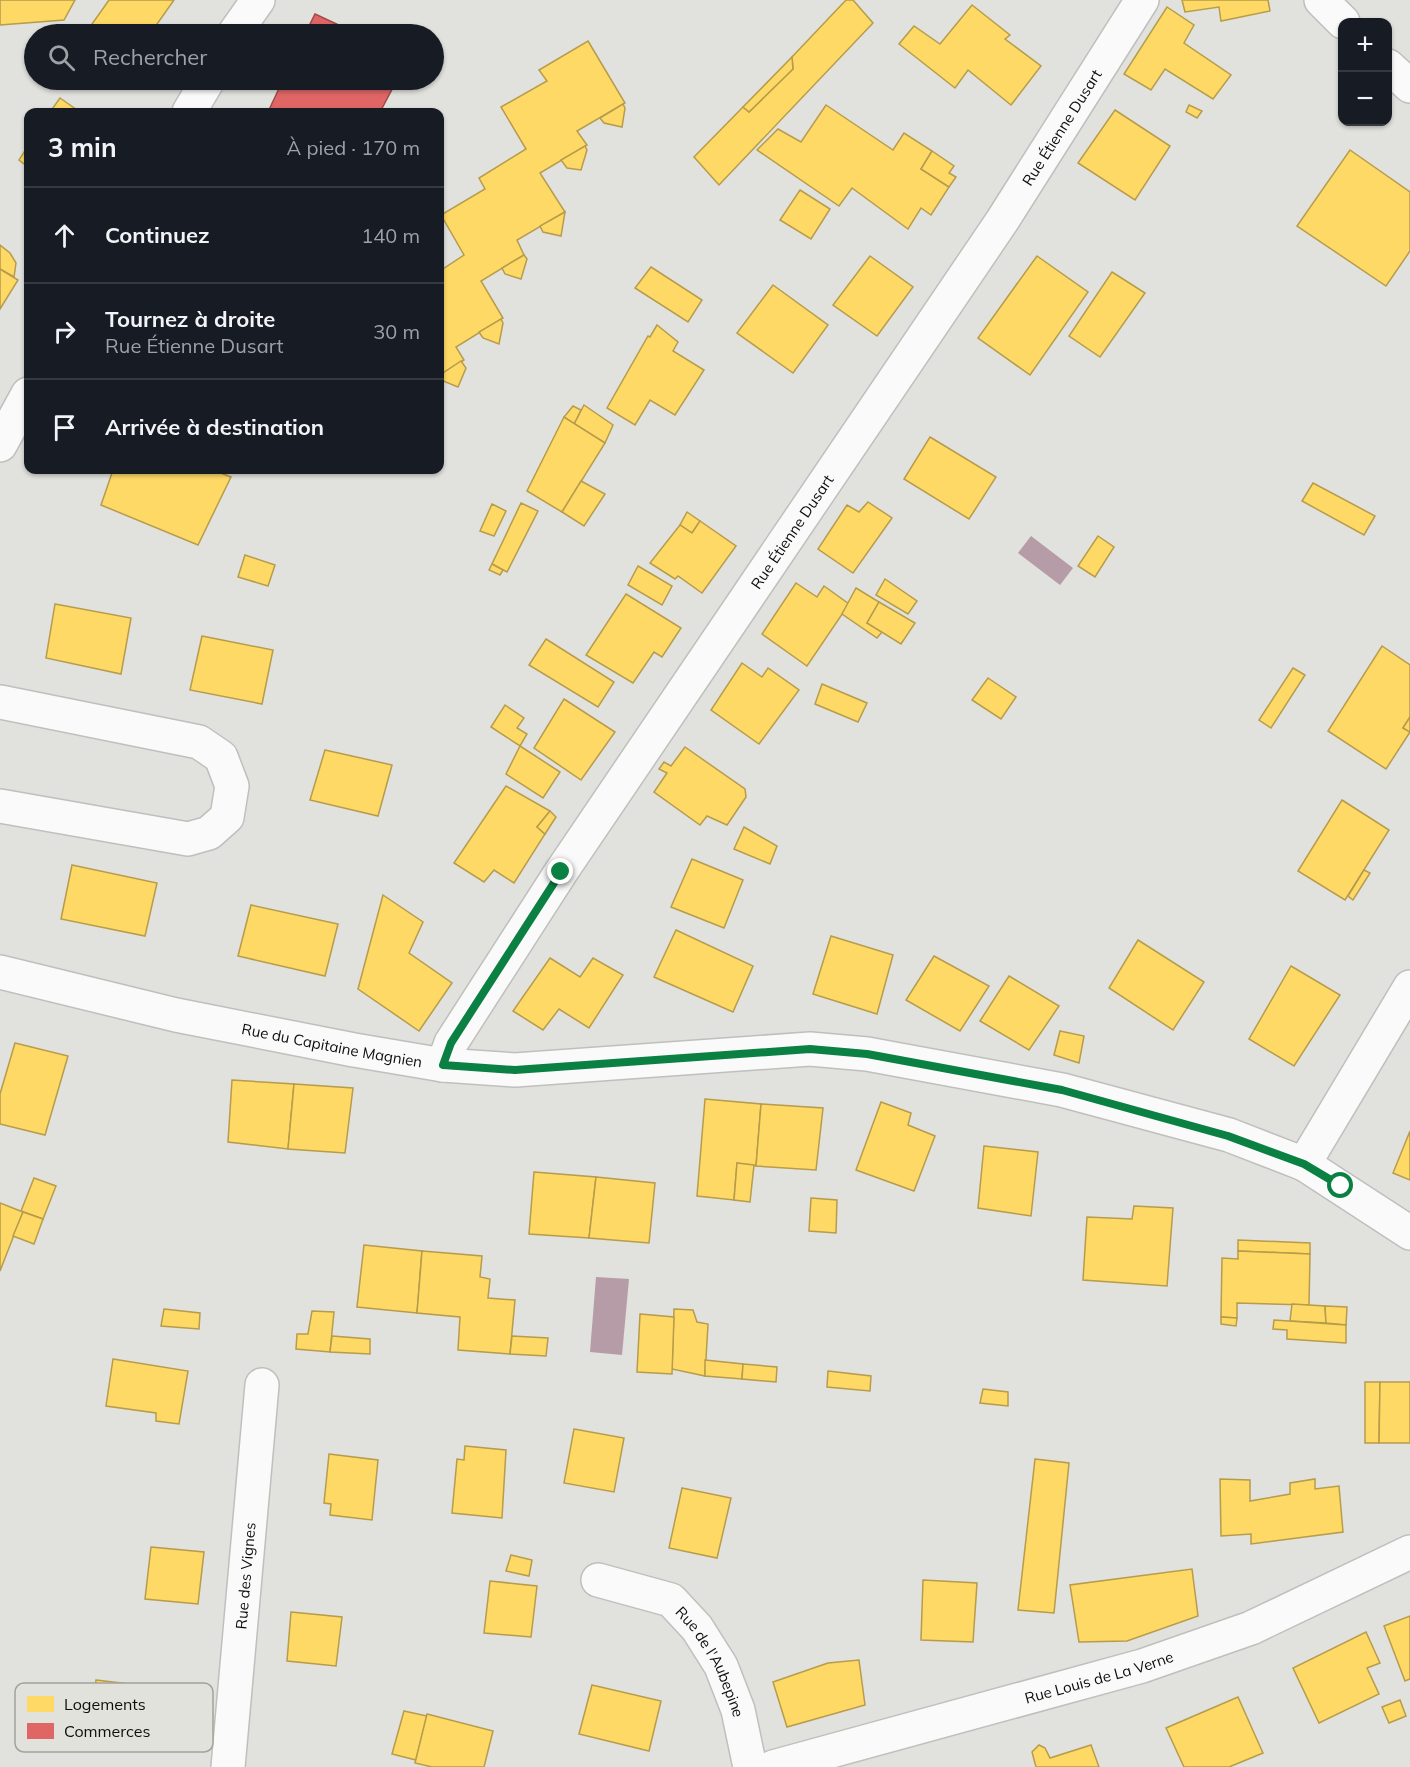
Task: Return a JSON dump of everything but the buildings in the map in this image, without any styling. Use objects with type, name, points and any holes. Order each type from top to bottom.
[{"type":"street","name":"Rue Étienne Dusart","points":[[443,1065],[451,1043],[561,872],[1002,221],[1142,0]]},
{"type":"street","points":[[1321,0],[1339,18]]},
{"type":"street","points":[[1392,70],[1410,86]]},
{"type":"street","points":[[191,108],[202,90]]},
{"type":"street","points":[[0,445],[24,401]]},
{"type":"street","points":[[0,702],[199,742],[221,757],[232,786],[226,817],[209,833],[188,839],[0,806]]},
{"type":"street","name":"Rue du Capitaine Magnien","points":[[0,972],[176,1015],[443,1065],[515,1070],[810,1049],[867,1054],[1062,1090],[1228,1136],[1304,1164],[1410,1233]]},
{"type":"street","points":[[1304,1164],[1410,987]]},
{"type":"street","name":"Rue des Vignes","points":[[228,1767],[262,1384]]},
{"type":"street","name":"Rue Louis de La Verne","points":[[773,1767],[1142,1666],[1251,1628],[1410,1552]]},
{"type":"street","name":"Rue de l'Aubepine","points":[[598,1580],[671,1600],[697,1628],[725,1677],[738,1710],[750,1767]]},
{"type":"shaded area","points":[[1031,536],[1073,568],[1060,585],[1018,553]]},
{"type":"shaded area","points":[[596,1277],[629,1279],[622,1355],[590,1352]]},
{"type":"route","points":[[561,872],[451,1043],[443,1065],[515,1070],[810,1049],[867,1054],[1062,1090],[1228,1136],[1304,1164],[1341,1186]]}]
